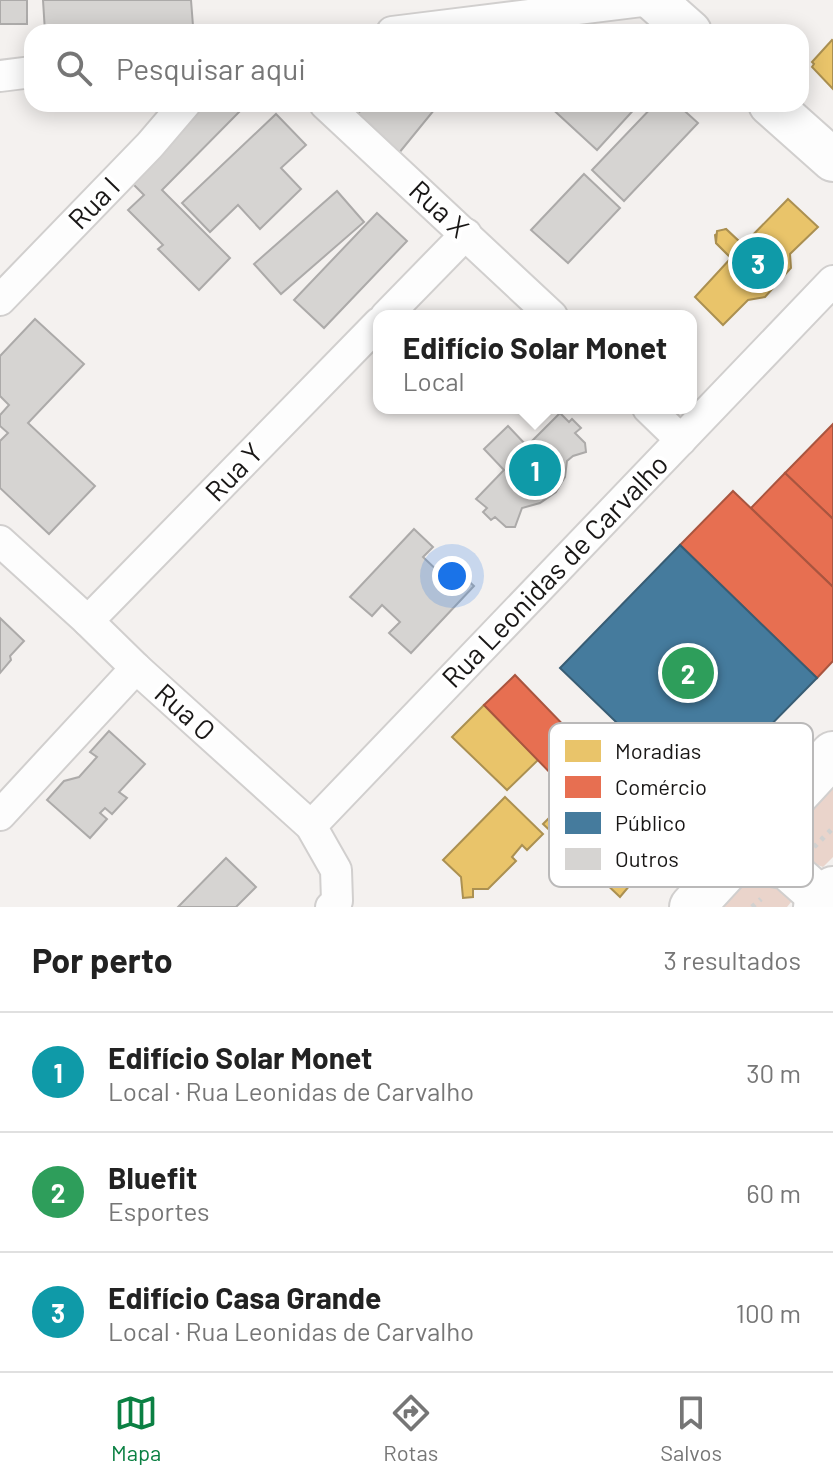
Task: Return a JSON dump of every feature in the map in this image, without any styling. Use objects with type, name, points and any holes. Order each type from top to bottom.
[{"type":"main road","points":[[813,776],[833,754]]},
{"type":"main road","points":[[692,907],[710,887]]},
{"type":"street","points":[[457,24],[652,0],[680,24]]},
{"type":"street","points":[[0,76],[24,73]]},
{"type":"street","name":"Rua I","points":[[0,300],[178,112]]},
{"type":"street","name":"Rua X","points":[[334,112],[546,310]]},
{"type":"street","points":[[779,112],[833,160]]},
{"type":"street","points":[[392,310],[466,234]]},
{"type":"street","name":"Rua Leonidas de Carvalho","points":[[311,826],[833,281]]},
{"type":"street","name":"Rua Y","points":[[88,621],[373,329]]},
{"type":"street","points":[[654,414],[681,440]]},
{"type":"street","name":"Rua O","points":[[0,541],[311,826],[336,870],[334,904]]},
{"type":"street","points":[[0,815],[136,668]]},
{"type":"street","points":[[810,887],[826,900]]},
{"type":"shaded area","points":[[833,789],[833,857],[823,867],[813,863],[813,808]]},
{"type":"shaded area","points":[[736,887],[784,887],[800,891],[787,907],[717,907]]},
{"type":"building: Moradias","points":[[832,40],[833,89],[812,67],[812,62]]},
{"type":"building: Moradias","points":[[788,199],[818,227],[790,254],[791,268],[765,297],[748,300],[723,325],[695,297],[731,258],[716,243],[715,235],[726,229],[743,245]]},
{"type":"building: Moradias","points":[[726,229],[761,262],[748,275],[716,243],[717,231]]},
{"type":"building: Moradias","points":[[484,705],[538,760],[507,790],[452,737]]},
{"type":"building: Moradias","points":[[505,797],[543,834],[527,850],[522,845],[512,857],[516,861],[488,889],[473,889],[473,897],[463,898],[461,877],[443,860]]},
{"type":"building: Moradias","points":[[609,887],[628,887],[620,897]]},
{"type":"building: Comércio","points":[[833,424],[833,519],[785,473]]},
{"type":"building: Comércio","points":[[785,473],[833,519],[833,587],[751,508]]},
{"type":"building: Comércio","points":[[733,491],[833,587],[833,661],[817,678],[680,545]]},
{"type":"building: Comércio","points":[[515,675],[561,723],[549,723],[549,772],[484,705]]},
{"type":"building: Público","points":[[680,545],[817,678],[773,723],[617,723],[560,668]]},
{"type":"building: Outros","points":[[0,0],[27,0],[27,24],[0,24]]},
{"type":"building: Outros","points":[[43,0],[191,0],[193,24],[44,24]]},
{"type":"building: Outros","points":[[188,112],[239,112],[162,190],[230,258],[199,290],[158,249],[163,245],[128,210],[144,195],[124,175]]},
{"type":"building: Outros","points":[[359,112],[432,112],[399,153],[355,117]]},
{"type":"building: Outros","points":[[556,112],[632,112],[597,150]]},
{"type":"building: Outros","points":[[647,112],[686,112],[698,123],[624,201],[592,170]]},
{"type":"building: Outros","points":[[276,114],[306,145],[281,168],[301,189],[260,229],[238,205],[210,232],[182,203]]},
{"type":"building: Outros","points":[[584,174],[620,208],[568,263],[531,230]]},
{"type":"building: Outros","points":[[337,191],[364,222],[281,294],[254,264]]},
{"type":"building: Outros","points":[[377,213],[407,241],[324,328],[294,300]]},
{"type":"building: Outros","points":[[35,319],[84,364],[28,423],[95,486],[49,534],[0,488],[0,441],[8,433],[0,426],[0,415],[9,405],[0,396],[0,356]]},
{"type":"building: Outros","points":[[561,414],[581,428],[575,433],[585,443],[586,452],[567,461],[565,477],[556,492],[540,503],[522,508],[515,527],[506,527],[495,517],[491,520],[483,512],[487,508],[476,499],[504,470],[484,449],[508,426],[527,446]]},
{"type":"building: Outros","points":[[414,529],[433,547],[423,557],[443,576],[452,566],[474,586],[411,653],[389,633],[400,622],[382,605],[372,616],[350,597]]},
{"type":"building: Outros","points":[[0,618],[24,641],[0,673]]},
{"type":"building: Outros","points":[[109,731],[145,764],[119,792],[127,798],[112,814],[105,808],[100,813],[107,819],[90,838],[47,800],[64,781],[79,777],[97,757],[90,752]]},
{"type":"building: Outros","points":[[226,858],[256,887],[236,907],[178,907]]},
{"type":"place","name":"Edifício Casa Grande","points":[[758,263]]},
{"type":"place","name":"Edifício Solar Monet","points":[[535,470]]},
{"type":"place","name":"Bluefit","points":[[688,673]]}]
